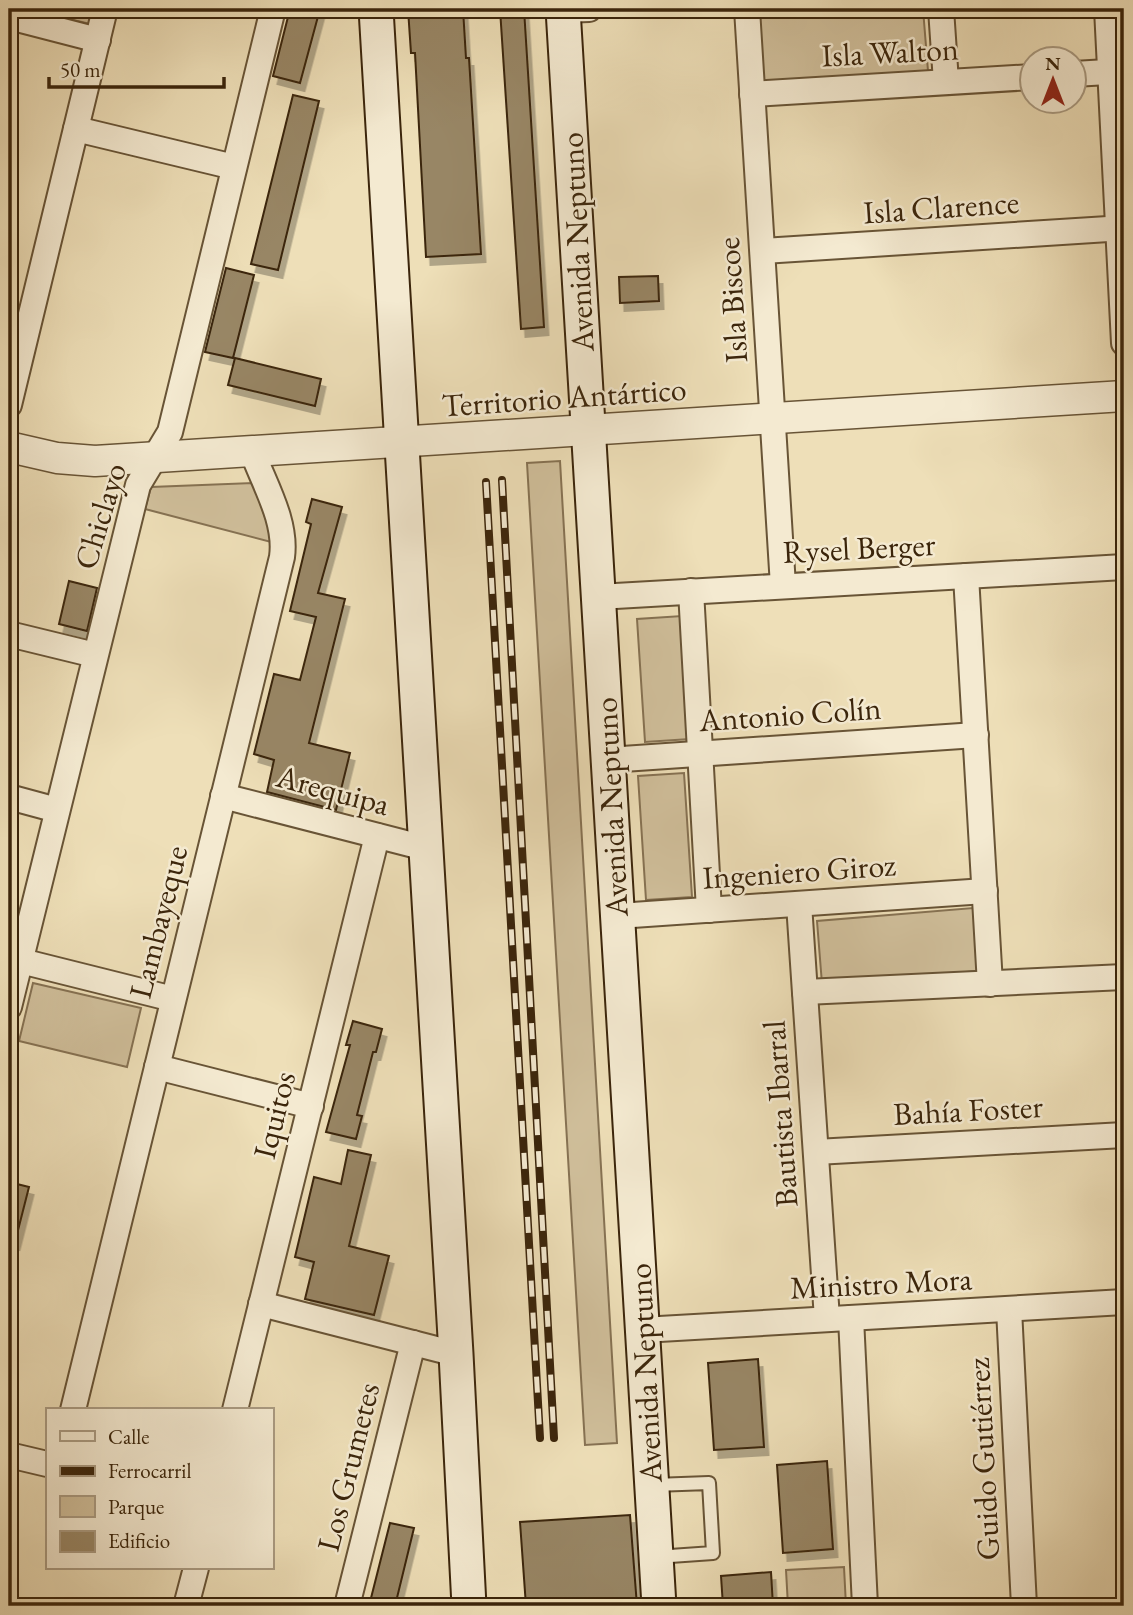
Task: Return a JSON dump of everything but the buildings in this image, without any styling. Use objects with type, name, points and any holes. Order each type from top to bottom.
[{"type":"main road","points":[[376,9],[456,1354],[468,1606]]},
{"type":"main road","name":"Avenida Neptuno","points":[[572,9],[588,430],[659,1606]]},
{"type":"street","points":[[9,405],[105,9]]},
{"type":"street","name":"Chiclayo","points":[[9,1007],[14,960],[57,810],[138,485],[170,432],[272,9]]},
{"type":"street","name":"Isla Biscoe","points":[[747,9],[783,586]]},
{"type":"street","points":[[942,9],[946,82]]},
{"type":"street","points":[[1107,9],[1117,72],[1124,343]]},
{"type":"street","points":[[9,18],[98,40]]},
{"type":"street","points":[[1088,73],[1117,72]]},
{"type":"street","name":"Isla Walton","points":[[752,94],[1018,78]]},
{"type":"street","points":[[76,128],[234,167]]},
{"type":"street","name":"Isla Clarence","points":[[762,251],[1121,229]]},
{"type":"street","name":"Territorio Antártico","points":[[9,447],[76,461],[153,458],[1124,396]]},
{"type":"street","name":"Lambayeque","points":[[73,1408],[283,548],[280,524],[252,451]]},
{"type":"street","name":"Rysel Berger","points":[[598,597],[1124,567]]},
{"type":"street","points":[[966,576],[990,984]]},
{"type":"street","points":[[691,591],[709,910]]},
{"type":"street","points":[[9,634],[95,655]]},
{"type":"street","name":"Antonio Colín","points":[[608,760],[976,735]]},
{"type":"street","name":"Arequipa","points":[[223,796],[425,848]]},
{"type":"street","points":[[9,797],[57,810]]},
{"type":"street","name":"Iquitos","points":[[235,1408],[377,836]]},
{"type":"street","name":"Ingeniero Giroz","points":[[618,916],[985,891]]},
{"type":"street","name":"Bautista Ibarral","points":[[799,904],[827,1319]]},
{"type":"street","points":[[14,960],[173,999]]},
{"type":"street","points":[[805,992],[1124,977]]},
{"type":"street","points":[[156,1068],[311,1105]]},
{"type":"street","name":"Bahía Foster","points":[[816,1152],[1124,1135]]},
{"type":"street","name":"Ministro Mora","points":[[642,1330],[1124,1302]]},
{"type":"street","points":[[261,1304],[456,1354]]},
{"type":"street","name":"Guido Gutiérrez","points":[[1009,1309],[1024,1606]]},
{"type":"street","points":[[851,1318],[865,1606]]},
{"type":"street","name":"Los Grumetes","points":[[347,1606],[413,1343]]},
{"type":"street","points":[[9,1455],[46,1464]]},
{"type":"street","points":[[186,1606],[195,1570]]},
{"type":"lane","points":[[652,1485],[709,1483],[713,1553],[656,1557]]},
{"type":"green space","points":[[76,9],[99,9],[95,25],[73,20]]},
{"type":"green space","points":[[923,9],[928,71],[759,82],[758,10]]},
{"type":"green space","points":[[560,461],[617,1443],[585,1445],[527,463]]},
{"type":"green space","points":[[253,483],[271,534],[271,542],[145,509],[151,487]]},
{"type":"green space","points":[[682,616],[690,739],[645,742],[637,619]]},
{"type":"green space","points":[[684,773],[692,897],[646,900],[638,776]]},
{"type":"green space","points":[[973,908],[978,971],[822,984],[817,921]]},
{"type":"green space","points":[[33,983],[141,1008],[127,1067],[19,1041]]},
{"type":"green space","points":[[844,1567],[846,1606],[788,1606],[786,1570]]},
{"type":"railway","points":[[502,480],[554,1438]]},
{"type":"railway","points":[[486,482],[540,1438]]}]
